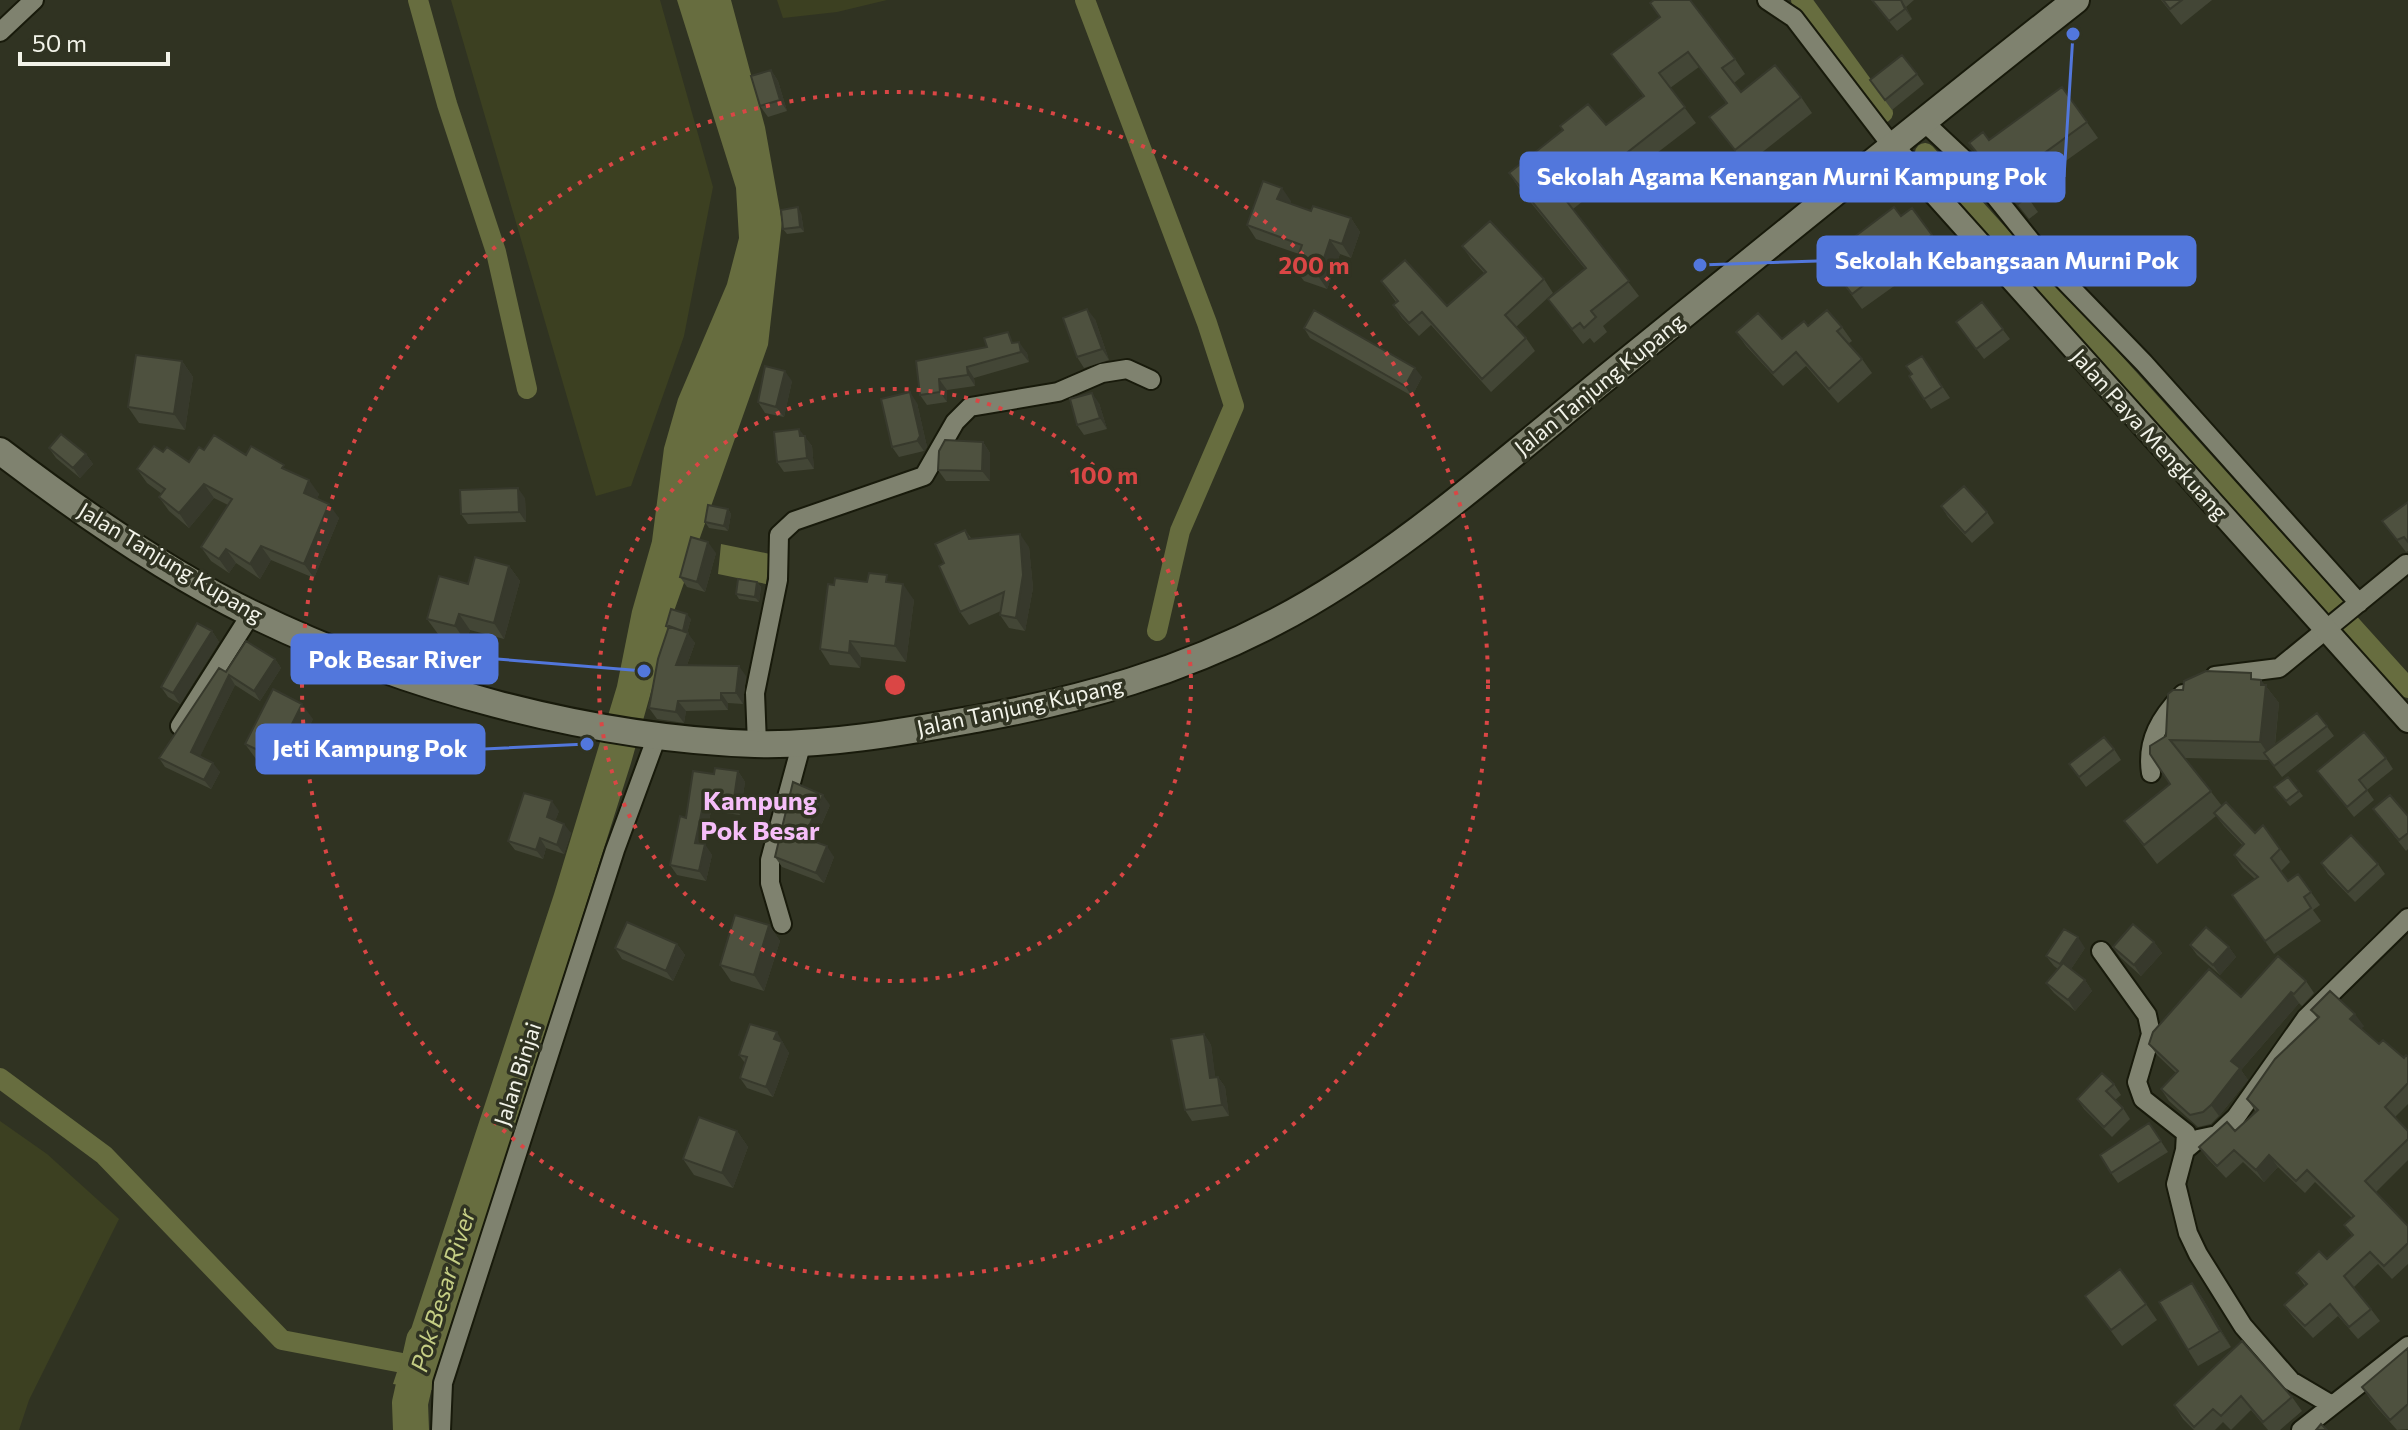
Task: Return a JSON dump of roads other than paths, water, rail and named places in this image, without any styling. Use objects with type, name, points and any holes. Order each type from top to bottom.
[{"type":"main road","name":"Jalan Tanjung Kupang","points":[[0,451],[54,492],[251,614],[428,687],[592,724],[657,736],[757,744],[802,742],[940,725],[1090,695],[1139,681],[1277,621],[1360,569],[1444,508],[2076,0]]},
{"type":"street","points":[[0,32],[34,0]]},
{"type":"street","points":[[1767,0],[1794,18],[1892,146]]},
{"type":"street","points":[[1923,121],[1970,165],[2055,271],[2144,363],[2356,606]]},
{"type":"street","name":"Jalan Paya Mengkuang","points":[[1892,146],[2328,628],[2408,721]]},
{"type":"street","points":[[757,744],[755,693],[778,580],[779,535],[785,528],[812,513],[924,476],[955,422],[970,407],[1058,392],[1127,369],[1151,380]]},
{"type":"street","points":[[2151,773],[2149,748],[2155,732],[2185,691],[2206,678],[2279,668],[2406,564]]},
{"type":"street","points":[[180,726],[251,614]]},
{"type":"street","name":"Jalan Binjai","points":[[441,1430],[443,1383],[615,850],[657,736]]},
{"type":"street","points":[[782,924],[770,883],[770,860],[802,742]]},
{"type":"street","points":[[2185,1150],[2198,1139],[2217,1135],[2236,1117],[2306,1018],[2408,918]]},
{"type":"street","points":[[2101,951],[2147,1015],[2151,1034],[2137,1082],[2143,1099],[2186,1133],[2176,1184],[2188,1233],[2207,1273],[2243,1326],[2291,1381],[2330,1404]]},
{"type":"street","points":[[2301,1430],[2330,1404],[2408,1346]]},
{"type":"water","points":[[677,0],[731,0],[765,127],[782,222],[768,345],[673,614],[631,763],[432,1390],[393,1384],[554,894],[617,686],[632,611],[652,541],[664,448],[678,399],[727,284],[739,238],[736,188]]},
{"type":"water","points":[[721,544],[770,554],[766,584],[718,574]]},
{"type":"waterway","points":[[418,0],[447,104],[496,252],[527,389]]},
{"type":"waterway","points":[[1085,0],[1207,323],[1234,406],[1180,531],[1157,631]]},
{"type":"waterway","points":[[1801,0],[1883,113]]},
{"type":"waterway","points":[[1925,153],[2408,688]]},
{"type":"waterway","points":[[0,1078],[104,1155],[282,1340],[418,1366]]},
{"type":"waterway","name":"Pok Besar River","points":[[411,1430],[410,1403],[424,1341]]},
{"type":"place","name":"Sekolah Agama Kenangan Murni Kampung Pok","points":[[2073,34]]},
{"type":"place","name":"Sekolah Kebangsaan Murni Pok","points":[[1700,265]]},
{"type":"place","name":"Pok Besar River","points":[[644,671]]},
{"type":"place","name":"Jeti Kampung Pok","points":[[587,744]]},
{"type":"district","name":"Kampung Pok Besar","points":[[760,814]]}]
